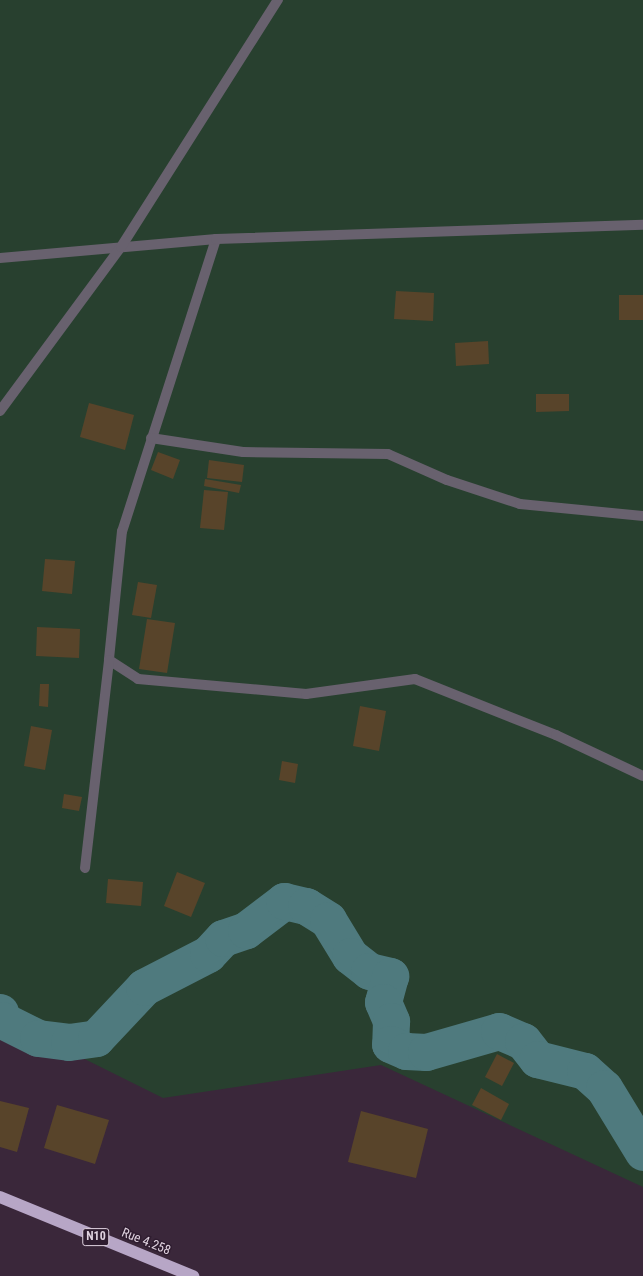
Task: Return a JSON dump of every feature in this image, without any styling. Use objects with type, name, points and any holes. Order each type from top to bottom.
[{"type":"highway","name":"Rue 4.258","points":[[0,1197],[193,1276]]},
{"type":"street","points":[[0,411],[121,247],[278,0]]},
{"type":"street","points":[[0,258],[216,239],[643,225]]},
{"type":"street","points":[[85,868],[122,531],[216,239]]},
{"type":"street","points":[[151,438],[243,452],[388,454],[448,480],[520,504],[643,516]]},
{"type":"street","points":[[109,660],[138,679],[306,694],[415,679],[556,735],[643,776]]},
{"type":"green space","points":[[0,0],[643,0],[643,1187],[381,1065],[163,1098],[0,1017]]},
{"type":"building","points":[[396,291],[434,293],[433,321],[394,319]]},
{"type":"building","points":[[619,295],[643,295],[643,320],[619,320]]},
{"type":"building","points":[[488,341],[489,364],[456,366],[455,343]]},
{"type":"building","points":[[536,394],[569,394],[569,411],[536,412]]},
{"type":"building","points":[[89,403],[134,415],[125,450],[80,437]]},
{"type":"building","points":[[158,452],[180,460],[173,479],[151,470]]},
{"type":"building","points":[[209,460],[244,465],[242,482],[207,478]]},
{"type":"building","points":[[205,479],[241,485],[239,493],[204,486]]},
{"type":"building","points":[[204,490],[228,492],[224,530],[200,528]]},
{"type":"building","points":[[45,559],[75,561],[72,594],[42,591]]},
{"type":"building","points":[[138,582],[157,585],[151,618],[132,615]]},
{"type":"building","points":[[147,619],[175,623],[167,673],[139,669]]},
{"type":"building","points":[[37,627],[80,629],[79,658],[36,656]]},
{"type":"building","points":[[40,684],[49,684],[48,707],[39,706]]},
{"type":"building","points":[[360,706],[386,711],[379,751],[353,746]]},
{"type":"building","points":[[31,726],[52,730],[45,770],[24,766]]},
{"type":"building","points":[[282,761],[298,764],[295,783],[279,780]]},
{"type":"building","points":[[64,794],[82,797],[79,811],[62,808]]},
{"type":"building","points":[[177,872],[205,883],[191,917],[164,906]]},
{"type":"building","points":[[108,879],[143,882],[141,906],[106,903]]},
{"type":"building","points":[[497,1054],[514,1063],[502,1086],[485,1077]]},
{"type":"building","points":[[481,1088],[509,1104],[501,1120],[472,1105]]},
{"type":"building","points":[[0,1101],[29,1108],[17,1152],[0,1147]]},
{"type":"building","points":[[57,1105],[109,1120],[95,1164],[44,1148]]},
{"type":"building","points":[[361,1111],[428,1129],[416,1178],[348,1162]]},
{"type":"waterway","points":[[0,1012],[2,1020],[38,1038],[69,1042],[96,1038],[144,987],[208,954],[223,938],[246,930],[284,901],[306,906],[328,920],[350,956],[369,971],[390,976],[383,1002],[391,1021],[390,1044],[406,1051],[426,1052],[499,1031],[523,1041],[537,1059],[585,1071],[604,1088],[643,1152]]}]
